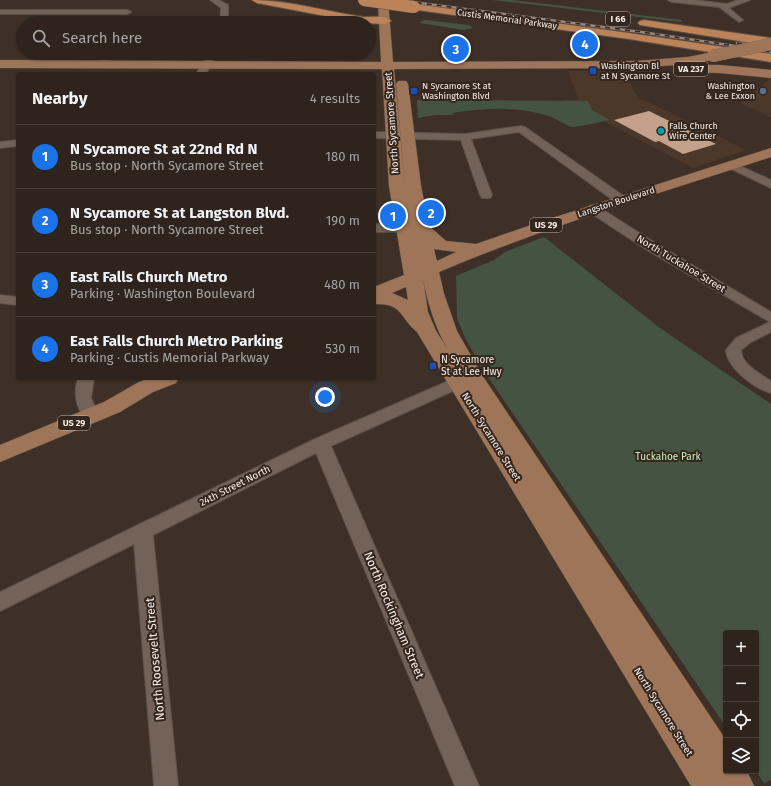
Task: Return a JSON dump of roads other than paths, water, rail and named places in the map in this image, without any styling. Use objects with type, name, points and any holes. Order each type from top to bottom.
[{"type":"highway","points":[[257,0],[342,16]]},
{"type":"highway","name":"Custis Memorial Parkway","points":[[360,0],[629,36],[771,58]]},
{"type":"highway","points":[[319,12],[335,16]]},
{"type":"highway","points":[[376,20],[392,19]]},
{"type":"highway","name":"I 66","points":[[633,21],[771,43]]},
{"type":"highway","points":[[376,30],[385,35]]},
{"type":"main road","name":"North Sycamore Street","points":[[383,0],[392,19]]},
{"type":"main road","name":"North Sycamore Street","points":[[394,0],[392,19],[385,35],[395,62],[399,135],[397,186],[405,228],[422,274],[435,294],[464,379],[709,786]]},
{"type":"main road","name":"VA 237","points":[[0,64],[102,65],[204,70],[395,62],[510,66],[653,64],[713,56],[771,43]]},
{"type":"main road","name":"VA 237","points":[[510,66],[541,69],[701,69],[771,74]]},
{"type":"main road","name":"North Sycamore Street","points":[[399,135],[413,186],[422,228],[422,274],[419,312],[426,331],[464,379],[723,763]]},
{"type":"main road","name":"Langston Boulevard","points":[[376,293],[479,249],[592,209],[771,152]]},
{"type":"main road","points":[[422,228],[441,246],[479,249]]},
{"type":"main road","points":[[376,298],[395,300],[411,314],[426,331]]},
{"type":"main road","name":"US 29","points":[[0,441],[88,411],[112,408],[146,387],[164,380]]},
{"type":"main road","name":"US 29","points":[[0,454],[88,411]]},
{"type":"main road","points":[[730,774],[738,786]]},
{"type":"street","points":[[214,0],[225,7],[224,16]]},
{"type":"street","points":[[672,0],[721,5],[733,5],[746,0]]},
{"type":"street","points":[[721,5],[739,20]]},
{"type":"street","points":[[0,12],[32,8],[127,9],[128,16]]},
{"type":"street","points":[[102,65],[105,60]]},
{"type":"street","points":[[204,70],[209,60]]},
{"type":"street","points":[[376,135],[466,137],[522,129],[621,200]]},
{"type":"street","points":[[466,137],[486,195]]},
{"type":"street","points":[[0,145],[16,143]]},
{"type":"street","points":[[731,165],[771,185]]},
{"type":"street","name":"North Tuckahoe Street","points":[[592,209],[652,247],[771,318]]},
{"type":"street","points":[[376,228],[422,228]]},
{"type":"street","points":[[0,299],[16,302]]},
{"type":"street","points":[[771,326],[738,345],[734,355],[735,360],[741,367],[771,388]]},
{"type":"street","name":"24th Street North","points":[[0,602],[321,443],[464,379]]},
{"type":"street","points":[[85,380],[82,392],[88,411]]},
{"type":"street","name":"North Rockingham Street","points":[[321,443],[467,786]]},
{"type":"street","name":"North Roosevelt Street","points":[[143,532],[166,786]]},
{"type":"railway","points":[[397,0],[641,32],[742,47]]},
{"type":"railway","points":[[737,43],[753,45]]},
{"type":"railway","points":[[755,49],[771,52]]},
{"type":"place","name":"East Falls Church Metro Parking","points":[[585,44]]},
{"type":"place","name":"East Falls Church Metro","points":[[456,49]]},
{"type":"place","name":"Washington Bl at N Sycamore St","points":[[593,71]]},
{"type":"place","name":"N Sycamore St at Washington Blvd","points":[[414,91]]},
{"type":"place","name":"Washington & Lee Exxon","points":[[763,91]]},
{"type":"place","name":"Falls Church Wire Center","points":[[661,131]]},
{"type":"place","name":"N Sycamore St at Langston Blvd.","points":[[431,213]]},
{"type":"place","name":"N Sycamore St at 22nd Rd N","points":[[393,216]]},
{"type":"place","name":"N Sycamore St at Lee Hwy","points":[[433,366]]},
{"type":"park label","name":"Tuckahoe Park","points":[[668,457]]}]
